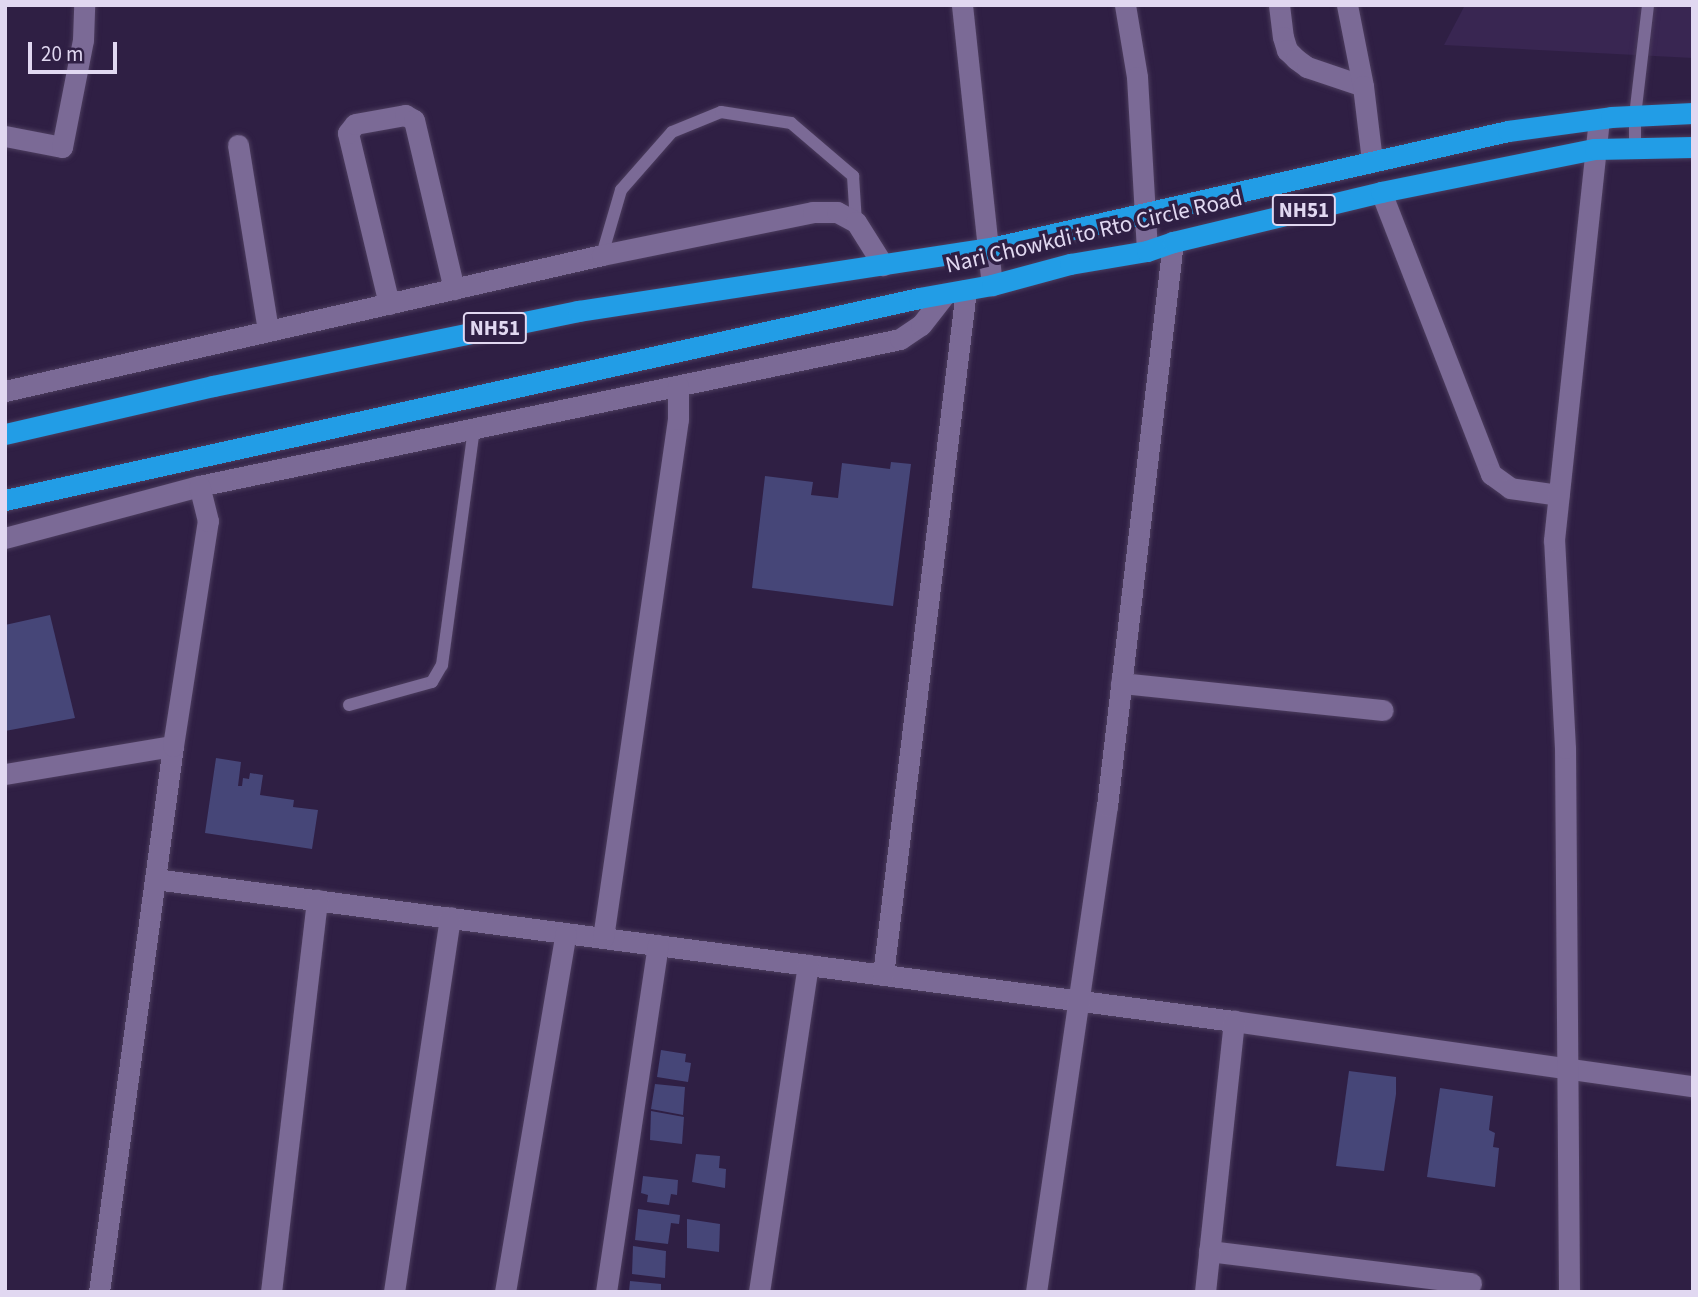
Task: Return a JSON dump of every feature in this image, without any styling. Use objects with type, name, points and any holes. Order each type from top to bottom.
[{"type":"highway","name":"NH51","points":[[5,434],[213,386],[578,311],[991,248],[1508,131],[1598,119],[1693,113]]},
{"type":"highway","name":"Nari Chowkdi to Rto Circle Road","points":[[5,500],[919,298],[992,285],[1070,264],[1147,251],[1173,242],[1381,192],[1595,149],[1693,147]]},
{"type":"street","points":[[5,136],[62,147],[83,40],[84,5]]},
{"type":"street","points":[[962,5],[991,248],[992,285]]},
{"type":"street","points":[[1125,5],[1138,77],[1147,251]]},
{"type":"street","points":[[1279,5],[1287,50],[1296,59],[1307,66],[1363,86]]},
{"type":"street","points":[[1347,5],[1363,86],[1372,160]]},
{"type":"street","points":[[389,304],[348,133],[355,124],[405,115],[414,120],[454,289]]},
{"type":"street","points":[[1569,1292],[1565,748],[1554,540],[1598,119]]},
{"type":"street","points":[[238,145],[268,331]]},
{"type":"street","points":[[1381,192],[1491,474],[1510,488],[1559,495]]},
{"type":"street","points":[[5,391],[602,255],[813,212],[837,212],[856,222],[883,265]]},
{"type":"street","points":[[1036,1292],[1121,682],[1173,242]]},
{"type":"street","points":[[883,975],[966,290]]},
{"type":"street","points":[[5,538],[199,486],[900,339],[921,325],[945,294]]},
{"type":"street","points":[[603,938],[678,419],[678,386]]},
{"type":"street","points":[[99,1292],[173,746],[208,521],[199,486]]},
{"type":"street","points":[[1121,682],[1383,710]]},
{"type":"street","points":[[5,774],[173,746]]},
{"type":"street","points":[[155,879],[1078,1000],[1693,1086]]},
{"type":"street","points":[[271,1292],[317,900]]},
{"type":"street","points":[[394,1292],[450,918]]},
{"type":"street","points":[[505,1292],[566,933]]},
{"type":"street","points":[[606,1292],[658,945]]},
{"type":"street","points":[[759,1292],[808,965]]},
{"type":"street","points":[[1205,1292],[1234,1021]]},
{"type":"street","points":[[1209,1251],[1471,1283]]},
{"type":"lane","points":[[1635,148],[1635,116],[1648,5]]},
{"type":"lane","points":[[602,255],[621,190],[672,132],[721,112],[790,123],[853,176],[856,222]]},
{"type":"lane","points":[[348,705],[432,682],[442,665],[474,429]]},
{"type":"shaded area","points":[[1465,5],[1693,5],[1693,58],[1444,45]]},
{"type":"building","points":[[891,462],[911,464],[893,606],[752,588],[765,476],[813,482],[811,495],[838,498],[842,463],[890,469]]},
{"type":"building","points":[[50,615],[75,718],[5,731],[5,625]]},
{"type":"building","points":[[216,758],[241,762],[238,786],[242,786],[243,778],[249,779],[250,773],[263,775],[260,795],[294,800],[293,807],[318,810],[312,849],[205,833]]},
{"type":"building","points":[[661,1050],[686,1054],[685,1062],[691,1063],[688,1082],[657,1077]]},
{"type":"building","points":[[1349,1071],[1396,1077],[1396,1094],[1384,1171],[1336,1166]]},
{"type":"building","points":[[655,1084],[685,1087],[683,1115],[651,1109]]},
{"type":"building","points":[[1440,1088],[1493,1096],[1489,1130],[1495,1133],[1493,1147],[1499,1148],[1495,1187],[1427,1177]]},
{"type":"building","points":[[651,1111],[684,1117],[682,1144],[650,1140]]},
{"type":"building","points":[[696,1154],[720,1156],[719,1168],[726,1169],[725,1188],[692,1182]]},
{"type":"building","points":[[643,1176],[678,1180],[677,1195],[671,1194],[669,1205],[647,1202],[648,1195],[641,1193]]},
{"type":"building","points":[[638,1209],[680,1215],[679,1224],[671,1223],[668,1244],[635,1240]]},
{"type":"building","points":[[687,1219],[720,1224],[719,1252],[687,1248]]},
{"type":"building","points":[[633,1246],[666,1251],[665,1278],[632,1274]]},
{"type":"building","points":[[630,1281],[661,1284],[661,1292],[629,1292]]}]
